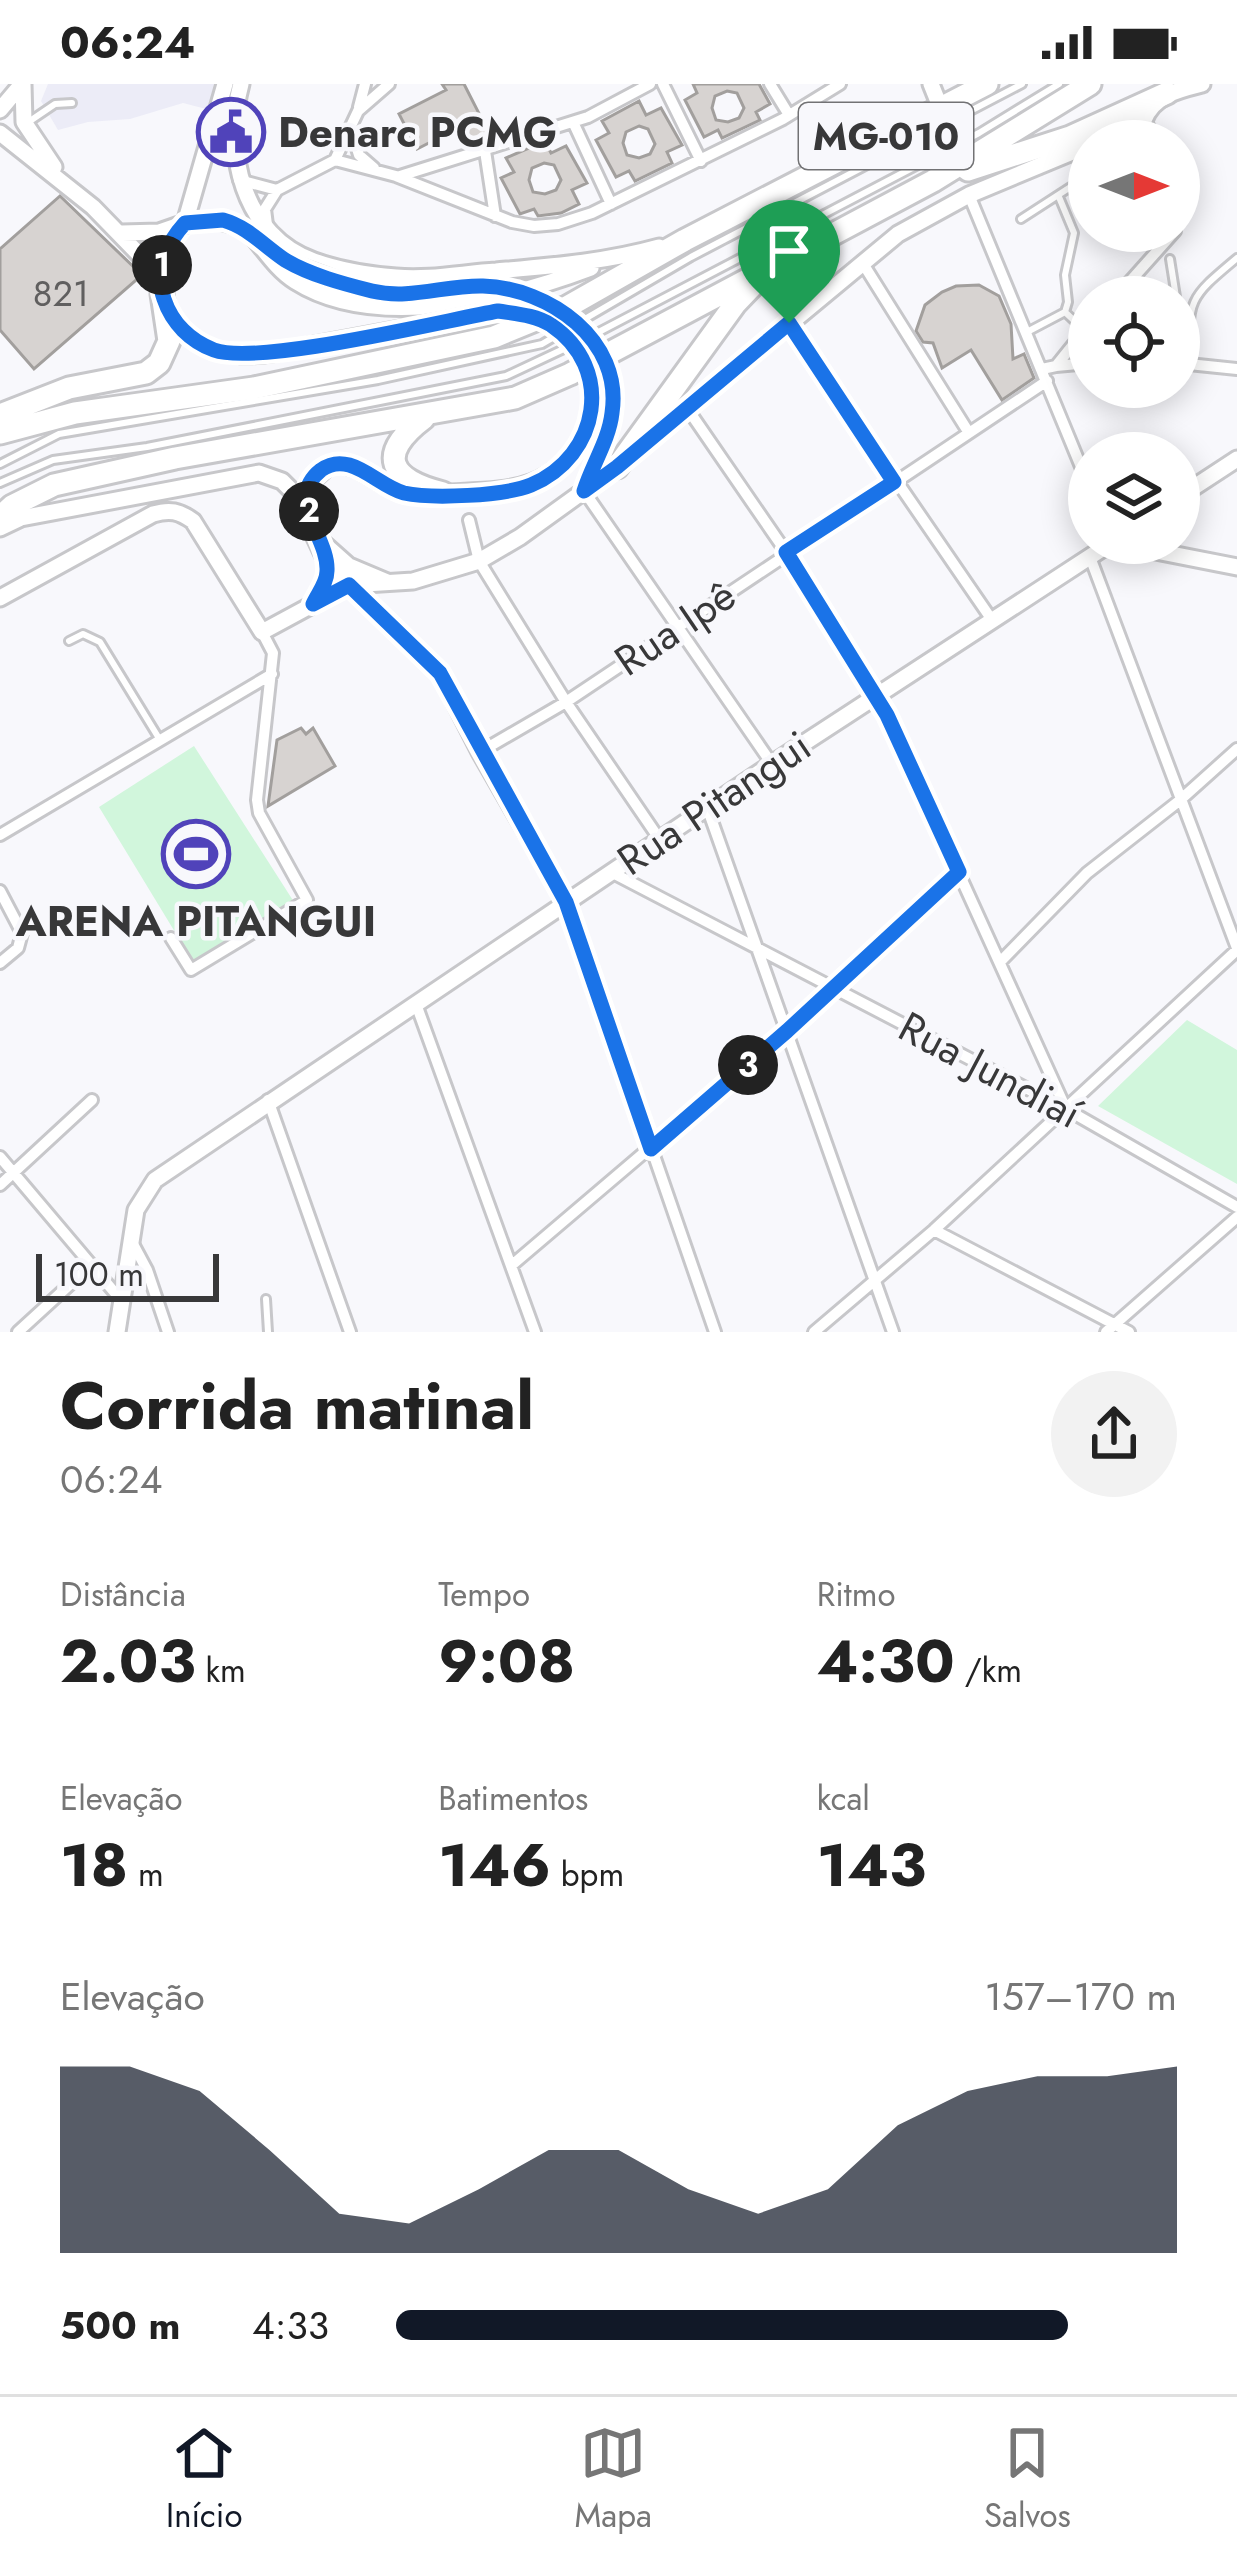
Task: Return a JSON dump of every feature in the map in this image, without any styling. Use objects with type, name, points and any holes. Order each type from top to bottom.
[{"type":"highway","name":"MG-010","points":[[0,517],[54,485],[175,458],[515,398],[933,181],[1090,84]]},
{"type":"highway","name":"MG-010","points":[[0,433],[75,413],[254,388],[494,337],[567,307],[975,87]]},
{"type":"highway","points":[[933,181],[1070,137],[1173,90]]},
{"type":"highway","points":[[617,467],[735,304],[773,264]]},
{"type":"highway","points":[[0,416],[50,393],[146,373],[159,363],[170,341],[161,286]]},
{"type":"highway","points":[[427,416],[398,442],[393,461],[411,485],[443,493]]},
{"type":"street","points":[[0,110],[23,84]]},
{"type":"street","points":[[23,84],[25,124],[67,184]]},
{"type":"street","points":[[161,286],[165,249],[185,223],[225,84]]},
{"type":"street","points":[[241,84],[235,134],[239,180],[250,207],[295,251],[316,262],[399,277],[610,261]]},
{"type":"street","points":[[292,263],[269,228],[265,209],[277,190],[335,160],[365,84]]},
{"type":"street","points":[[358,111],[389,84]]},
{"type":"street","points":[[397,176],[573,122],[650,84]]},
{"type":"street","points":[[663,84],[701,161]]},
{"type":"street","points":[[770,84],[790,115]]},
{"type":"street","points":[[335,160],[397,176],[495,216],[534,226],[559,224],[701,161],[840,84]]},
{"type":"street","points":[[931,84],[941,109]]},
{"type":"street","points":[[1149,120],[1148,111],[1173,90],[1202,84]]},
{"type":"street","points":[[218,111],[231,109],[238,114]]},
{"type":"street","points":[[573,122],[610,204]]},
{"type":"street","points":[[350,126],[359,155],[375,170]]},
{"type":"street","points":[[0,133],[122,233],[161,286],[175,323],[214,350],[262,355],[498,311],[538,318],[569,340],[589,370],[593,399],[586,433],[562,464],[529,486],[493,492],[400,492],[354,466],[331,464],[310,483],[310,523]]},
{"type":"street","points":[[485,151],[495,216]]},
{"type":"street","points":[[262,632],[349,585],[399,585],[479,561],[520,537],[617,467],[898,234],[969,195],[1068,154]]},
{"type":"street","points":[[239,180],[277,190]]},
{"type":"street","points":[[969,195],[1068,433]]},
{"type":"street","points":[[122,233],[159,232],[185,223],[223,220],[292,263],[385,293],[495,287],[561,310],[592,338],[610,372],[614,406],[584,491]]},
{"type":"street","points":[[250,233],[296,282],[342,299],[410,307],[540,287],[686,240]]},
{"type":"street","points":[[1135,276],[1156,252]]},
{"type":"street","points":[[862,262],[968,433]]},
{"type":"street","points":[[789,323],[992,620]]},
{"type":"street","points":[[1057,366],[1068,351]]},
{"type":"street","name":"Rua Ipê","points":[[480,752],[566,702],[968,433],[1057,366],[1068,365]]},
{"type":"street","points":[[1200,365],[1237,369]]},
{"type":"street","points":[[687,408],[786,552],[877,698],[1066,1109]]},
{"type":"street","points":[[1200,483],[1237,459]]},
{"type":"street","points":[[0,528],[21,518],[259,473],[282,481],[294,494],[320,540],[327,576],[313,604]]},
{"type":"street","points":[[584,491],[772,764]]},
{"type":"street","points":[[0,598],[167,510],[194,521],[273,653],[257,800],[259,813],[308,900],[190,970],[171,938]]},
{"type":"street","points":[[469,520],[479,561],[566,702],[660,840]]},
{"type":"street","points":[[320,540],[350,566],[399,585]]},
{"type":"street","points":[[1200,560],[1237,567]]},
{"type":"street","name":"Rua Pitangui","points":[[117,1332],[141,1198],[155,1180],[707,807],[1079,564]]},
{"type":"street","points":[[814,1332],[934,1230],[1237,949],[1093,564]]},
{"type":"street","points":[[328,566],[440,673],[566,902],[715,1332]]},
{"type":"street","points":[[0,836],[272,674]]},
{"type":"street","points":[[1000,962],[1087,874],[1237,749]]},
{"type":"street","points":[[707,807],[893,1332]]},
{"type":"street","name":"Rua Jundiaí","points":[[611,872],[1066,1109],[1237,1207]]},
{"type":"street","points":[[512,1265],[787,1031],[959,872]]},
{"type":"street","points":[[0,891],[22,933],[18,948],[0,964]]},
{"type":"street","points":[[416,1004],[535,1332]]},
{"type":"street","points":[[0,1185],[92,1100]]},
{"type":"street","points":[[268,1100],[350,1332]]},
{"type":"street","points":[[0,1157],[122,1300]]},
{"type":"street","points":[[1110,1328],[1237,1217]]},
{"type":"street","points":[[934,1230],[1110,1328],[1129,1332]]},
{"type":"street","points":[[132,1242],[168,1332]]},
{"type":"street","points":[[18,1332],[90,1266]]},
{"type":"lane","points":[[0,464],[59,434],[378,380],[542,344],[691,256],[1022,84]]},
{"type":"lane","points":[[0,483],[52,460],[147,447],[506,376],[604,330],[979,133],[1060,84]]},
{"type":"lane","points":[[25,124],[55,104],[72,104]]},
{"type":"lane","points":[[1021,219],[1068,190]]},
{"type":"lane","points":[[1059,197],[1074,233],[1065,275],[1065,312]]},
{"type":"lane","points":[[1200,288],[1237,258]]},
{"type":"lane","points":[[1170,259],[1172,276]]},
{"type":"lane","points":[[1027,332],[1065,312]]},
{"type":"lane","points":[[69,641],[83,634],[100,642],[160,740]]},
{"type":"lane","points":[[266,1299],[268,1332]]},
{"type":"shaded area","points":[[48,84],[223,84],[214,111],[183,103],[130,119],[58,130],[41,101]]},
{"type":"green space","name":"ARENA PITANGUI","points":[[194,746],[294,902],[195,965],[99,807]]},
{"type":"green space","points":[[1187,1020],[1237,1050],[1237,1184],[1098,1106]]},
{"type":"building","points":[[442,84],[464,84],[489,133],[472,142],[464,125],[417,149],[399,114],[446,90]]},
{"type":"building","points":[[693,84],[759,84],[770,104],[756,112],[760,120],[722,138],[718,130],[704,137],[685,100],[697,93]],"holes":[[[737,93],[744,108],[739,118],[716,120],[715,96]]]},
{"type":"building","points":[[639,101],[646,115],[661,108],[682,145],[667,152],[672,163],[635,181],[629,171],[616,177],[596,140],[609,133],[602,121]],"holes":[[[639,126],[648,129],[655,144],[650,154],[627,155],[626,132]]]},
{"type":"building","points":[[545,141],[551,153],[566,146],[587,183],[572,190],[579,204],[561,213],[538,216],[534,209],[520,214],[501,178],[514,172],[506,158]],"holes":[[[554,165],[561,180],[556,190],[533,192],[532,168]]]},
{"type":"building","points":[[60,196],[142,275],[34,369],[0,330],[0,249]]},
{"type":"building","points":[[979,285],[999,296],[1011,324],[1013,359],[1024,354],[1034,378],[1002,400],[971,350],[942,368],[933,343],[923,342],[916,331],[925,305],[942,292]]},
{"type":"building","points":[[301,728],[306,734],[313,728],[335,766],[268,806],[277,740]]},
{"type":"place","name":"Denarc PCMG","points":[[231,132]]},
{"type":"place","name":"ARENA PITANGUI","points":[[196,854]]},
{"type":"route","points":[[223,220],[238,224],[286,261],[371,290],[417,294],[495,287],[561,310],[592,338],[612,381],[611,421],[584,491],[789,323],[894,482],[786,552],[887,715],[959,872],[651,1149],[566,902],[480,752],[450,688],[349,585],[313,604],[328,566],[310,523],[307,494],[317,473],[343,463],[400,492],[416,494],[529,486],[562,464],[586,433],[593,399],[583,356],[538,318],[498,311],[262,355],[214,350],[175,323],[162,294],[162,261],[169,242],[185,223],[223,220]]}]
